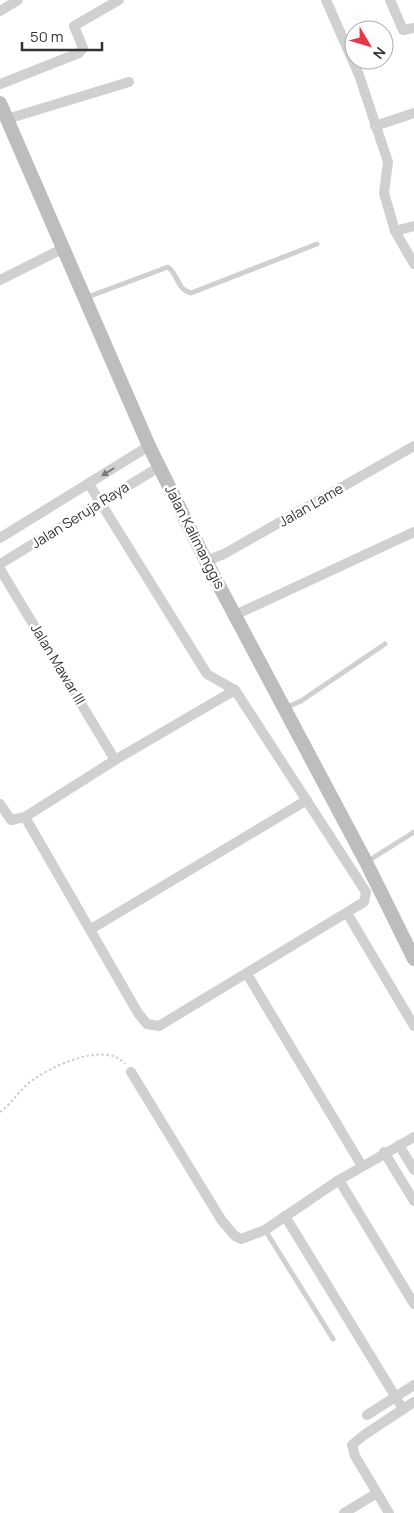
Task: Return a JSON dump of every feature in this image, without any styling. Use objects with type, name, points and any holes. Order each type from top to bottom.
[{"type":"main road","name":"Jalan Kalimanggis","points":[[3,113],[159,467],[206,561],[366,862],[414,957]]},
{"type":"street","points":[[0,11],[18,0]]},
{"type":"street","points":[[0,84],[79,53],[83,48],[74,26],[119,0]]},
{"type":"street","points":[[326,0],[359,75],[388,162],[384,193],[395,231],[414,264]]},
{"type":"street","points":[[390,0],[403,30],[414,28]]},
{"type":"street","points":[[3,113],[129,82]]},
{"type":"street","points":[[375,126],[414,113]]},
{"type":"street","points":[[395,231],[414,226]]},
{"type":"street","points":[[0,280],[62,249]]},
{"type":"street","name":"Jalan Seruja Raya","points":[[0,538],[149,446]]},
{"type":"street","name":"Jalan Lame","points":[[206,561],[224,554],[414,446]]},
{"type":"street","name":"Jalan Seruja Raya","points":[[0,564],[159,467]]},
{"type":"street","points":[[25,817],[138,1013],[147,1024],[159,1026],[364,902],[366,892],[235,690],[207,674],[89,484]]},
{"type":"street","points":[[236,615],[414,532]]},
{"type":"street","name":"Jalan Mawar III","points":[[0,568],[116,760]]},
{"type":"street","points":[[0,804],[12,820],[25,817],[116,760],[235,690]]},
{"type":"street","points":[[91,929],[307,800]]},
{"type":"street","points":[[347,913],[414,1026]]},
{"type":"street","points":[[247,974],[362,1166]]},
{"type":"street","points":[[131,1072],[227,1227],[240,1238],[265,1230],[339,1180],[384,1152],[414,1137]]},
{"type":"street","points":[[399,1145],[414,1170]]},
{"type":"street","points":[[384,1152],[414,1201]]},
{"type":"street","points":[[339,1180],[414,1304]]},
{"type":"street","points":[[285,1216],[403,1408]]},
{"type":"street","points":[[367,1415],[414,1385]]},
{"type":"street","points":[[389,1513],[355,1456],[352,1445],[364,1434],[414,1402]]},
{"type":"street","points":[[344,1513],[377,1493]]},
{"type":"lane","points":[[86,298],[168,267],[172,270],[183,289],[191,293],[317,244]]},
{"type":"lane","points":[[285,708],[301,701],[385,644]]},
{"type":"lane","points":[[366,862],[414,832]]},
{"type":"lane","points":[[265,1230],[333,1339]]},
{"type":"path","points":[[0,1112],[30,1082],[74,1060],[100,1054],[113,1055],[122,1060],[131,1072]]}]
